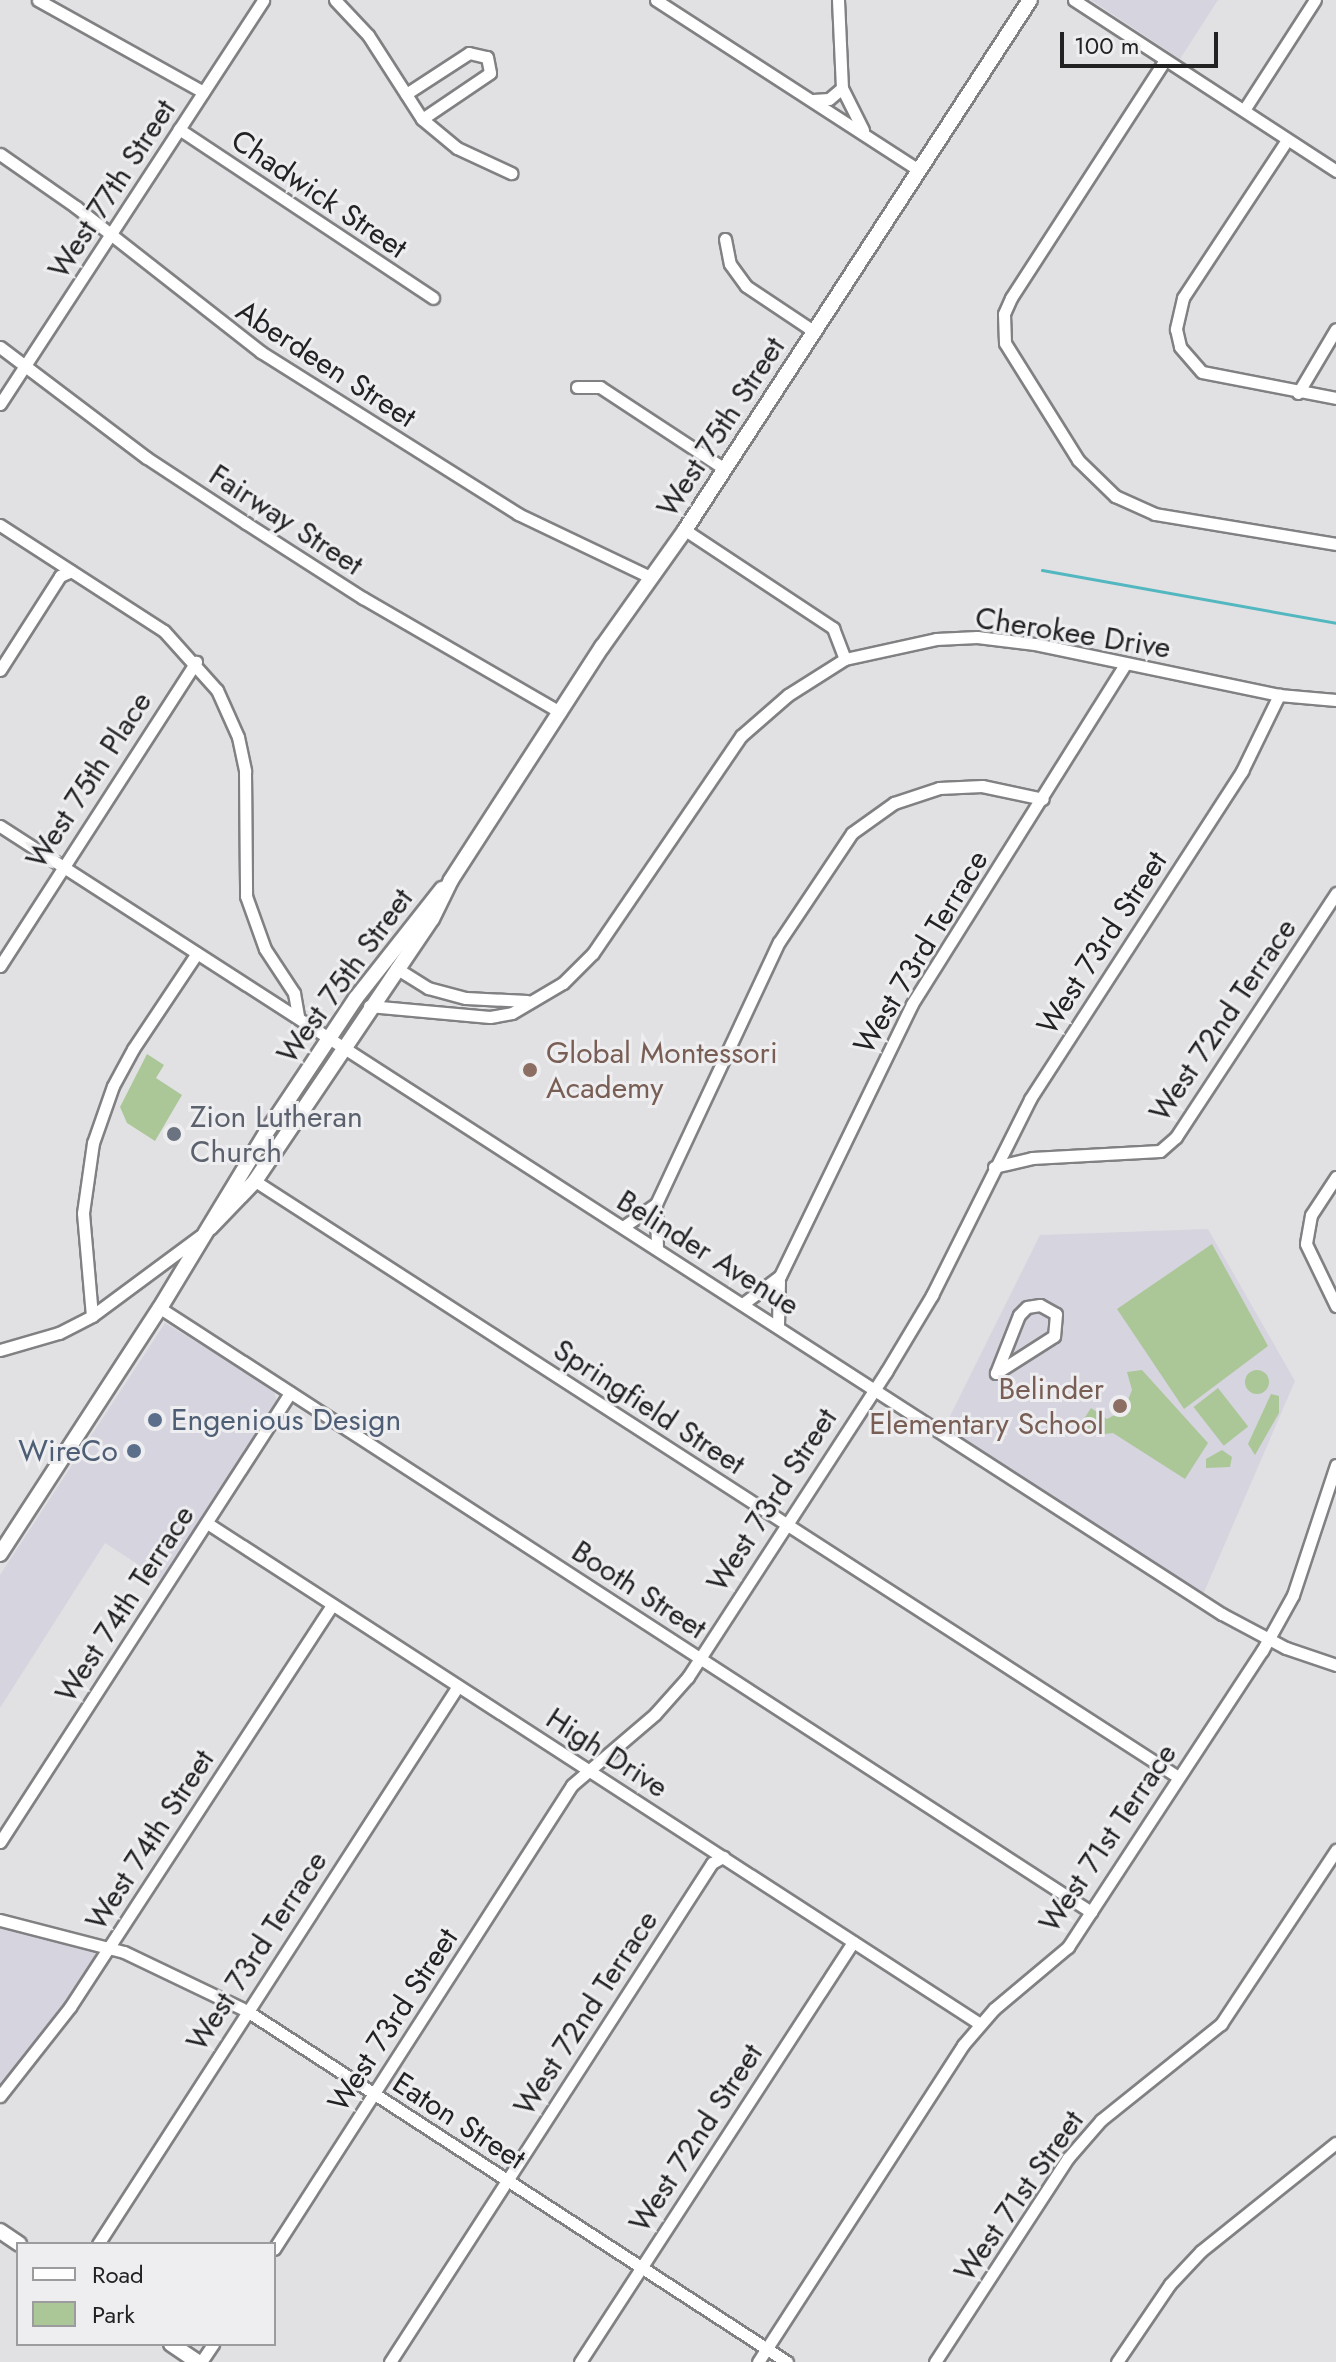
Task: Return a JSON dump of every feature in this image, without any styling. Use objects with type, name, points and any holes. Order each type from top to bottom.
[{"type":"main road","name":"West 75th Street","points":[[2,1547],[210,1228],[255,1181],[369,1006],[432,919],[451,880],[560,712],[685,530],[1030,0]]},
{"type":"main road","name":"West 75th Street","points":[[210,1228],[214,1211],[330,1037],[418,913],[451,880]]},
{"type":"main road","points":[[174,2346],[200,2362]]},
{"type":"street","points":[[38,0],[203,92]]},
{"type":"street","name":"West 77th Street","points":[[0,404],[263,0]]},
{"type":"street","points":[[335,0],[368,35],[422,119],[471,157],[511,173]]},
{"type":"street","points":[[656,0],[919,170]]},
{"type":"street","points":[[838,0],[842,88],[866,134]]},
{"type":"street","points":[[1074,0],[1336,171]]},
{"type":"street","points":[[1244,110],[1315,0]]},
{"type":"street","points":[[406,94],[469,53],[487,57],[490,73],[422,119]]},
{"type":"street","points":[[1165,60],[1011,298],[1003,329],[1014,361],[1078,460],[1115,496],[1155,514],[1336,544]]},
{"type":"street","points":[[813,100],[829,99],[842,88]]},
{"type":"street","name":"Chadwick Street","points":[[179,129],[433,298]]},
{"type":"street","points":[[1287,140],[1183,298],[1176,329],[1184,355],[1202,372],[1336,398]]},
{"type":"street","name":"Aberdeen Street","points":[[0,154],[111,234],[223,326],[454,477],[564,538],[650,577]]},
{"type":"street","points":[[725,239],[730,264],[746,286],[815,332]]},
{"type":"street","points":[[1298,393],[1336,329]]},
{"type":"street","name":"Fairway Street","points":[[0,347],[147,458],[246,523],[363,598],[560,712]]},
{"type":"street","points":[[577,387],[600,387],[725,469]]},
{"type":"street","points":[[0,525],[164,631],[196,662],[217,690],[238,737],[246,798],[246,896],[265,949],[294,993],[298,1016]]},
{"type":"street","points":[[685,530],[833,628],[845,659]]},
{"type":"street","points":[[0,670],[60,576],[71,571]]},
{"type":"street","name":"Cherokee Drive","points":[[369,1006],[490,1017],[512,1013],[527,1001],[563,983],[587,960],[741,736],[788,695],[845,659],[936,639],[977,637],[1279,695],[1336,700]]},
{"type":"street","name":"West 75th Place","points":[[0,966],[196,662]]},
{"type":"street","name":"West 73rd Terrace","points":[[778,1325],[780,1276],[912,1004],[1125,665]]},
{"type":"street","name":"West 73rd Street","points":[[276,2246],[587,1769],[671,1699],[874,1389],[932,1295],[1030,1099],[1242,771],[1279,695]]},
{"type":"street","points":[[657,1248],[656,1204],[779,942],[852,833],[894,803],[939,788],[982,786],[1043,799]]},
{"type":"street","name":"Belinder Avenue","points":[[0,826],[1269,1640],[1336,1665]]},
{"type":"street","name":"West 72nd Terrace","points":[[994,1167],[1032,1158],[1160,1151],[1176,1137],[1336,893]]},
{"type":"street","points":[[92,1316],[83,1213],[93,1143],[120,1074],[197,953]]},
{"type":"street","name":"Cherokee Drive","points":[[396,968],[428,988],[466,998],[527,1001]]},
{"type":"street","points":[[1336,1177],[1311,1215],[1306,1244],[1336,1306]]},
{"type":"street","name":"Springfield Street","points":[[255,1181],[1178,1777]]},
{"type":"street","points":[[623,1227],[656,1204]]},
{"type":"street","points":[[0,1350],[59,1333],[92,1316],[210,1228]]},
{"type":"street","name":"West 73rd Terrace","points":[[744,1303],[780,1276]]},
{"type":"street","points":[[1040,1305],[1052,1310],[1059,1322],[1054,1336],[996,1373],[1002,1350],[1023,1310],[1040,1305]]},
{"type":"street","name":"Booth Street","points":[[160,1308],[1091,1912]]},
{"type":"street","name":"West 74th Terrace","points":[[0,1842],[290,1393]]},
{"type":"street","name":"West 71st Terrace","points":[[758,2362],[980,2024],[1049,1967],[1091,1912],[1269,1640],[1293,1595],[1336,1465]]},
{"type":"street","name":"High Drive","points":[[207,1523],[980,2024]]},
{"type":"street","name":"West 74th Street","points":[[0,2096],[109,1948],[332,1605]]},
{"type":"street","name":"West 73rd Terrace","points":[[99,2242],[458,1686]]},
{"type":"street","name":"West 71st Street","points":[[935,2362],[1068,2158],[1101,2120],[1221,2024],[1336,1850]]},
{"type":"street","name":"West 72nd Terrace","points":[[390,2362],[712,1863],[723,1857]]},
{"type":"street","name":"Eaton Street","points":[[0,1920],[109,1948],[177,1974],[247,2011],[787,2362]]},
{"type":"street","name":"West 72nd Street","points":[[580,2362],[853,1942]]},
{"type":"street","points":[[1117,2362],[1170,2284],[1201,2251],[1336,2143]]},
{"type":"shaded area","points":[[1091,0],[1218,0],[1180,59]]},
{"type":"shaded area","name":"Belinder Elementary School","points":[[1208,1229],[1295,1381],[1202,1597],[943,1430],[1040,1235]]},
{"type":"shaded area","points":[[165,1323],[273,1388],[277,1402],[162,1580],[105,1543],[0,1708],[0,1575]]},
{"type":"shaded area","points":[[0,1926],[97,1952],[97,1960],[0,2088]]},
{"type":"green space","points":[[147,1054],[164,1065],[156,1078],[182,1095],[155,1141],[127,1123],[120,1107]]},
{"type":"green space","points":[[1212,1244],[1268,1346],[1184,1409],[1117,1309]]},
{"type":"green space","points":[[1142,1370],[1208,1443],[1185,1479],[1113,1433],[1097,1435],[1080,1425],[1091,1408],[1107,1419],[1124,1410],[1132,1390],[1127,1372]]},
{"type":"green space","points":[[1257,1370],[1266,1373],[1269,1382],[1266,1391],[1257,1394],[1248,1391],[1245,1382],[1248,1373]]},
{"type":"green space","points":[[1218,1388],[1248,1427],[1224,1446],[1194,1407]]},
{"type":"green space","points":[[1271,1394],[1279,1396],[1279,1413],[1255,1455],[1248,1444]]},
{"type":"green space","points":[[1222,1450],[1232,1457],[1230,1467],[1206,1468],[1206,1459]]},
{"type":"waterway","points":[[1042,570],[1336,623]]},
{"type":"place","name":"Global Montessori Academy","points":[[530,1070]]},
{"type":"place","name":"Zion Lutheran Church","points":[[174,1134]]},
{"type":"place","name":"Belinder Elementary School","points":[[1120,1406]]},
{"type":"place","name":"Engenious Design","points":[[155,1420]]},
{"type":"place","name":"WireCo","points":[[134,1451]]}]
